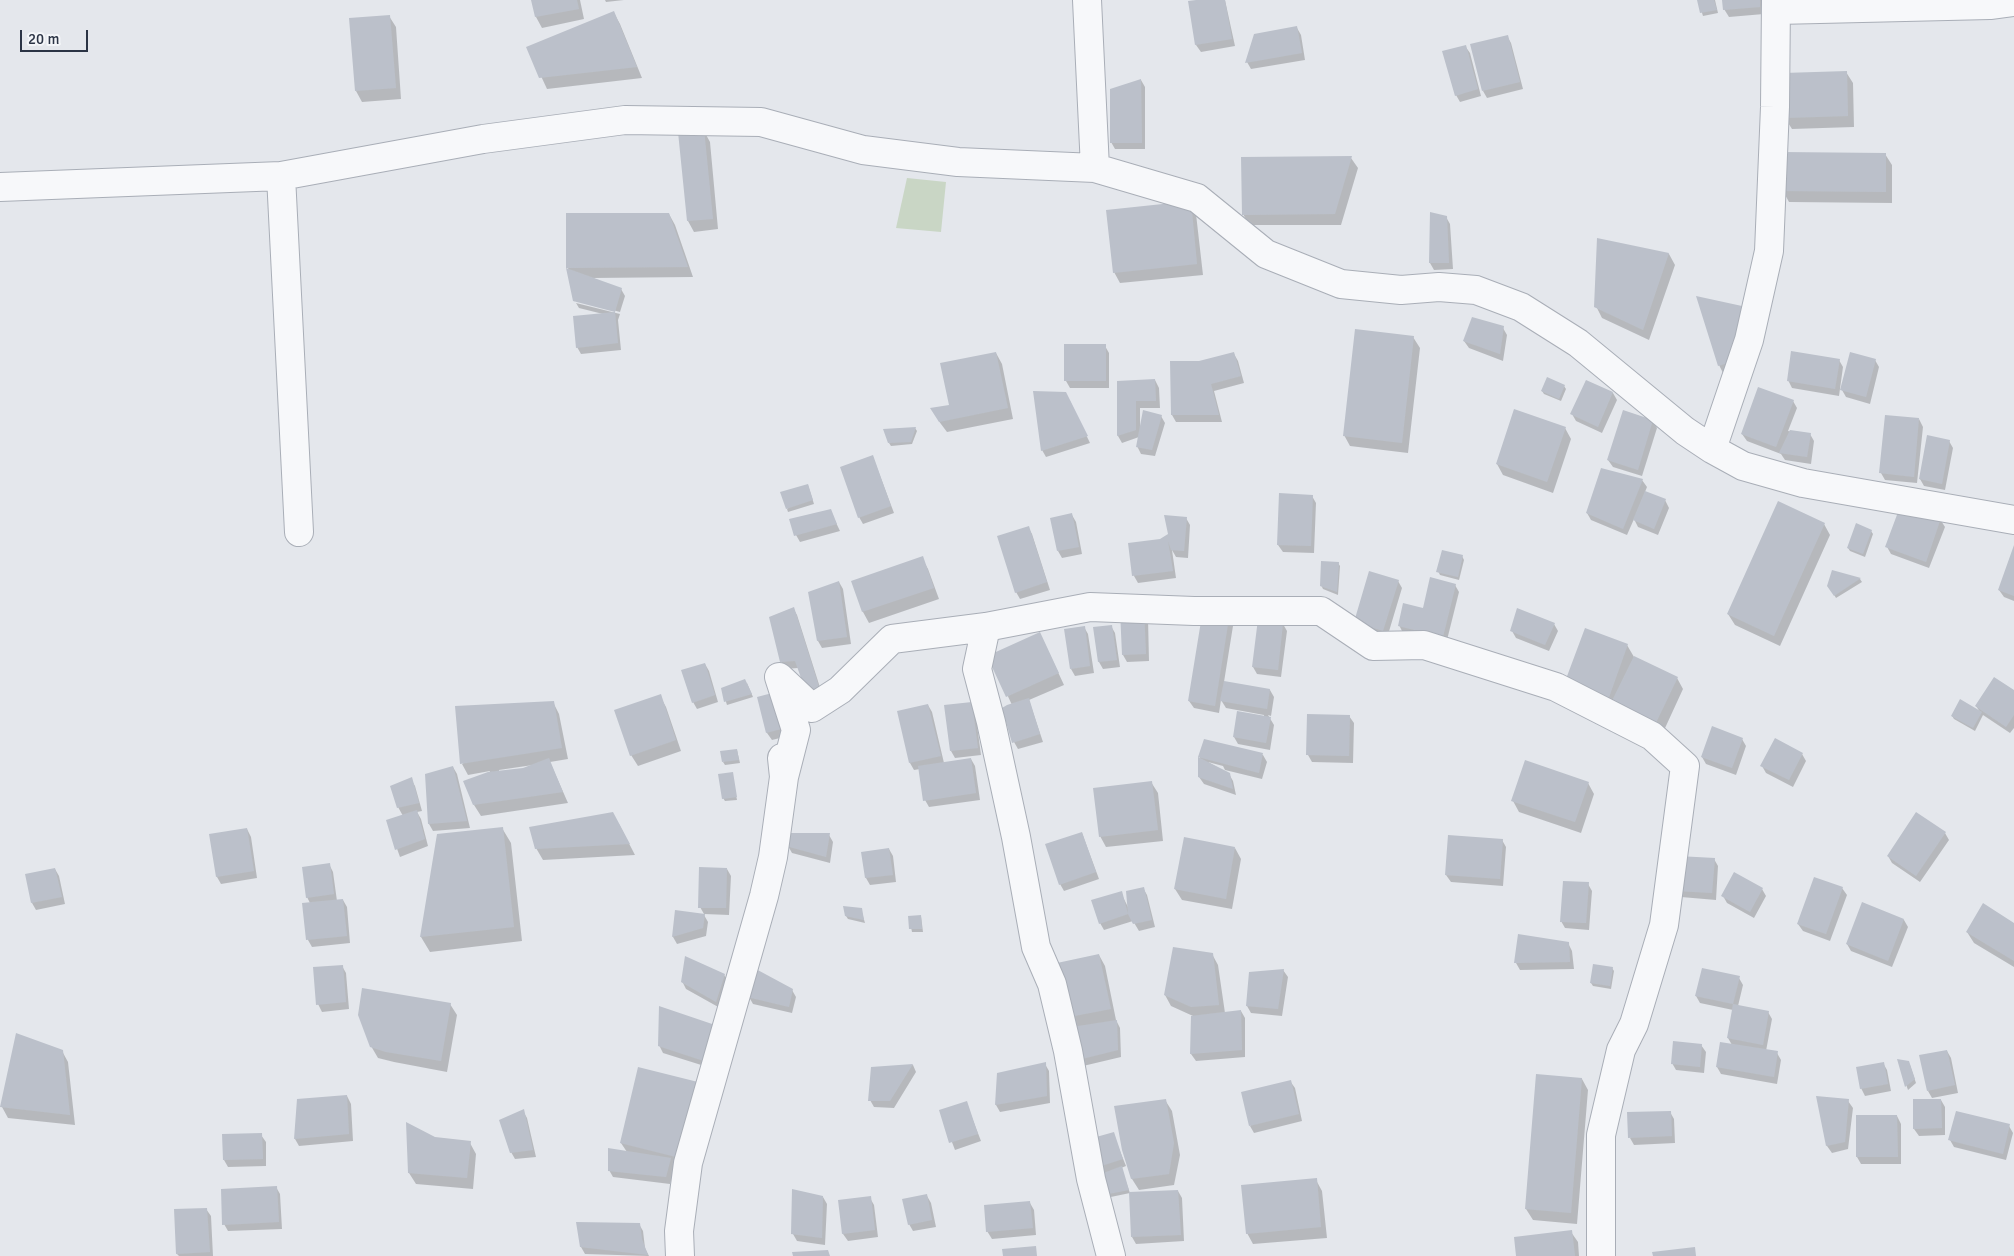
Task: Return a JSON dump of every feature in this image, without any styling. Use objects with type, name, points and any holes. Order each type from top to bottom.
[{"type":"street","points":[[1087,0],[1095,168]]},
{"type":"street","points":[[1712,449],[1748,340],[1769,252],[1777,5],[1990,5],[2014,2]]},
{"type":"street","points":[[0,187],[281,176],[483,139],[625,120],[761,122],[864,150],[958,162],[1095,168],[1197,198],[1266,254],[1341,284],[1401,290],[1439,287],[1476,290],[1521,307],[1578,342],[1685,431],[1743,466],[1803,483],[2014,520]]},
{"type":"street","points":[[281,176],[299,532]]},
{"type":"street","points":[[680,1256],[680,1232],[688,1163],[764,896],[773,857],[783,767],[796,730],[779,677],[812,708],[840,690],[892,639],[986,627],[1090,607],[1194,611],[1321,611],[1373,646],[1424,645],[1556,687],[1652,736],[1685,766],[1664,925],[1634,1024],[1621,1050],[1601,1135],[1601,1256]]},
{"type":"street","points":[[986,627],[977,670],[991,722],[1012,818],[1036,947],[1052,984],[1068,1051],[1092,1179],[1111,1256]]},
{"type":"green space","points":[[907,178],[946,182],[941,232],[896,228]]},
{"type":"building","points":[[531,0],[577,0],[579,9],[535,17]]},
{"type":"building","points":[[1225,0],[1232,39],[1195,45],[1188,1]]},
{"type":"building","points":[[1697,0],[1714,0],[1717,10],[1700,13]]},
{"type":"building","points":[[1722,0],[1760,0],[1760,7],[1723,10]]},
{"type":"building","points":[[614,11],[637,67],[539,78],[526,47]]},
{"type":"building","points":[[390,15],[396,88],[355,91],[349,18]]},
{"type":"building","points":[[1297,26],[1302,53],[1245,63],[1254,34]]},
{"type":"building","points":[[1508,35],[1520,82],[1482,91],[1470,44]]},
{"type":"building","points":[[1466,45],[1478,89],[1455,96],[1442,51]]},
{"type":"building","points":[[1847,71],[1848,116],[1784,118],[1783,73]]},
{"type":"building","points":[[1141,79],[1142,143],[1110,143],[1110,89]]},
{"type":"building","points":[[704,129],[713,219],[687,221],[678,132]]},
{"type":"building","points":[[1782,152],[1886,153],[1886,192],[1782,191]]},
{"type":"building","points":[[1352,156],[1335,214],[1242,215],[1241,157]]},
{"type":"building","points":[[1191,201],[1197,264],[1113,273],[1106,210]]},
{"type":"building","points":[[1430,212],[1447,216],[1449,263],[1429,263]]},
{"type":"building","points":[[566,213],[669,213],[688,267],[566,268]]},
{"type":"building","points":[[1597,238],[1669,253],[1643,330],[1594,307]]},
{"type":"building","points":[[566,268],[622,288],[615,312],[573,301]]},
{"type":"building","points":[[1696,296],[1742,306],[1731,362],[1718,366]]},
{"type":"building","points":[[615,312],[618,343],[576,348],[573,316]]},
{"type":"building","points":[[1472,317],[1504,326],[1500,354],[1463,341]]},
{"type":"building","points":[[1355,329],[1414,336],[1402,443],[1343,436]]},
{"type":"building","points":[[1064,344],[1106,344],[1106,381],[1064,381]]},
{"type":"building","points":[[1791,351],[1840,359],[1835,389],[1787,381]]},
{"type":"building","points":[[996,352],[1008,408],[939,422],[930,408],[949,405],[940,363]]},
{"type":"building","points":[[1234,352],[1241,376],[1211,384],[1219,415],[1171,415],[1170,361],[1199,361]]},
{"type":"building","points":[[1850,352],[1876,359],[1866,397],[1840,390]]},
{"type":"building","points":[[1547,377],[1565,385],[1559,399],[1541,391]]},
{"type":"building","points":[[1155,379],[1156,401],[1136,401],[1136,430],[1117,436],[1117,381]]},
{"type":"building","points":[[1586,380],[1613,392],[1598,427],[1570,414]]},
{"type":"building","points":[[1758,387],[1794,400],[1776,447],[1741,434]]},
{"type":"building","points":[[1033,391],[1066,392],[1088,436],[1041,451]]},
{"type":"building","points":[[1514,409],[1566,427],[1547,482],[1496,464]]},
{"type":"building","points":[[1143,410],[1162,415],[1152,450],[1136,447]]},
{"type":"building","points":[[1623,410],[1653,420],[1638,470],[1607,460]]},
{"type":"building","points":[[1885,415],[1919,418],[1914,477],[1879,473]]},
{"type":"building","points":[[916,427],[911,442],[888,443],[883,429]]},
{"type":"building","points":[[1790,430],[1811,433],[1807,457],[1779,453]]},
{"type":"building","points":[[1927,435],[1950,440],[1942,484],[1919,479]]},
{"type":"building","points":[[873,455],[891,506],[858,518],[840,467]]},
{"type":"building","points":[[1601,468],[1643,479],[1623,529],[1586,513]]},
{"type":"building","points":[[808,484],[813,500],[786,509],[780,492]]},
{"type":"building","points":[[1645,491],[1666,499],[1654,529],[1633,520]]},
{"type":"building","points":[[1279,493],[1313,495],[1311,546],[1277,545]]},
{"type":"building","points":[[1778,501],[1825,523],[1774,636],[1727,614]]},
{"type":"building","points":[[1901,504],[1941,518],[1926,562],[1885,547]]},
{"type":"building","points":[[831,509],[837,524],[794,536],[789,519]]},
{"type":"building","points":[[1072,513],[1079,547],[1057,551],[1050,518]]},
{"type":"building","points":[[1164,515],[1187,517],[1184,551],[1171,550],[1168,541],[1173,571],[1132,576],[1128,543],[1160,539],[1168,534]]},
{"type":"building","points":[[1856,523],[1872,530],[1863,554],[1847,548]]},
{"type":"building","points":[[1029,526],[1047,582],[1015,593],[997,536]]},
{"type":"building","points":[[2014,545],[2014,596],[1998,590]]},
{"type":"building","points":[[1442,550],[1463,555],[1458,577],[1436,572]]},
{"type":"building","points":[[923,556],[934,588],[862,612],[851,581]]},
{"type":"building","points":[[1321,561],[1339,562],[1337,592],[1320,586]]},
{"type":"building","points":[[1832,570],[1861,578],[1834,596],[1827,586]]},
{"type":"building","points":[[1369,571],[1399,580],[1383,631],[1354,622]]},
{"type":"building","points":[[1430,577],[1456,584],[1443,637],[1398,626],[1403,603],[1423,608]]},
{"type":"building","points":[[839,581],[847,637],[817,641],[808,592]]},
{"type":"building","points":[[794,607],[820,690],[806,692],[795,661],[780,662],[769,617]]},
{"type":"building","points":[[1517,608],[1555,623],[1545,645],[1510,631]]},
{"type":"building","points":[[1144,609],[1146,654],[1122,655],[1120,610]]},
{"type":"building","points":[[1202,615],[1229,618],[1215,706],[1188,701]]},
{"type":"building","points":[[1258,619],[1283,623],[1278,670],[1252,667]]},
{"type":"building","points":[[1112,625],[1117,660],[1098,662],[1093,627]]},
{"type":"building","points":[[1085,626],[1090,666],[1070,669],[1064,629]]},
{"type":"building","points":[[1585,628],[1628,644],[1607,703],[1563,687]]},
{"type":"building","points":[[1040,632],[1059,673],[1006,697],[987,656]]},
{"type":"building","points":[[1634,656],[1678,677],[1653,729],[1609,707]]},
{"type":"building","points":[[705,663],[715,695],[692,703],[681,670]]},
{"type":"building","points":[[1994,677],[2014,690],[2014,715],[2006,727],[1975,706]]},
{"type":"building","points":[[745,679],[752,694],[724,702],[721,688]]},
{"type":"building","points":[[1224,681],[1270,689],[1267,709],[1220,701]]},
{"type":"building","points":[[776,692],[785,728],[766,733],[757,697]]},
{"type":"building","points":[[661,694],[676,740],[630,756],[614,710]]},
{"type":"building","points":[[1029,698],[1040,734],[1012,743],[1002,708]]},
{"type":"building","points":[[1960,699],[1982,712],[1973,728],[1951,716]]},
{"type":"building","points":[[554,701],[562,748],[460,764],[455,706]]},
{"type":"building","points":[[972,702],[978,748],[950,751],[944,705]]},
{"type":"building","points":[[928,704],[941,756],[909,763],[897,711]]},
{"type":"building","points":[[1237,711],[1271,717],[1266,743],[1233,737]]},
{"type":"building","points":[[1307,714],[1350,715],[1349,756],[1306,755]]},
{"type":"building","points":[[1712,726],[1743,738],[1732,768],[1701,757]]},
{"type":"building","points":[[1775,738],[1803,753],[1789,780],[1760,766]]},
{"type":"building","points":[[1204,739],[1263,753],[1259,773],[1198,757]]},
{"type":"building","points":[[737,749],[739,760],[722,762],[720,751]]},
{"type":"building","points":[[1198,757],[1230,773],[1233,789],[1198,777]]},
{"type":"building","points":[[549,758],[563,792],[473,805],[463,781],[488,772],[523,768]]},
{"type":"building","points":[[971,758],[976,793],[923,801],[918,766]]},
{"type":"building","points":[[1525,760],[1589,782],[1575,822],[1511,801]]},
{"type":"building","points":[[453,766],[467,821],[428,824],[425,774]]},
{"type":"building","points":[[733,772],[737,797],[722,799],[718,774]]},
{"type":"building","points":[[412,777],[419,803],[397,808],[390,786]]},
{"type":"building","points":[[1152,781],[1158,830],[1099,837],[1093,788]]},
{"type":"building","points":[[417,810],[425,839],[395,850],[386,820]]},
{"type":"building","points":[[613,812],[630,844],[535,849],[529,827]]},
{"type":"building","points":[[1916,812],[1946,832],[1916,876],[1887,856]]},
{"type":"building","points":[[503,827],[514,927],[420,937],[437,834]]},
{"type":"building","points":[[247,828],[254,871],[216,877],[209,834]]},
{"type":"building","points":[[1082,832],[1096,872],[1059,885],[1045,844]]},
{"type":"building","points":[[791,833],[830,833],[826,857],[786,846]]},
{"type":"building","points":[[1448,835],[1503,839],[1500,879],[1445,875]]},
{"type":"building","points":[[1184,837],[1235,847],[1226,899],[1174,889]]},
{"type":"building","points":[[889,848],[893,875],[865,878],[861,852]]},
{"type":"building","points":[[1678,856],[1715,858],[1712,893],[1676,891]]},
{"type":"building","points":[[330,863],[334,894],[306,898],[302,867]]},
{"type":"building","points":[[699,867],[727,868],[726,908],[698,908]]},
{"type":"building","points":[[55,868],[62,897],[31,903],[25,874]]},
{"type":"building","points":[[1734,872],[1763,888],[1750,912],[1721,896]]},
{"type":"building","points":[[1814,877],[1843,887],[1826,934],[1797,924]]},
{"type":"building","points":[[1563,881],[1589,882],[1586,923],[1560,922]]},
{"type":"building","points":[[1144,887],[1152,920],[1133,924],[1128,914],[1126,891]]},
{"type":"building","points":[[1122,891],[1128,914],[1099,924],[1091,900]]},
{"type":"building","points":[[343,899],[347,936],[306,940],[302,903]]},
{"type":"building","points":[[1862,902],[1904,919],[1888,961],[1846,944]]},
{"type":"building","points":[[1983,903],[2014,923],[2014,961],[1966,932]]},
{"type":"building","points":[[843,906],[862,908],[864,920],[845,916]]},
{"type":"building","points":[[675,910],[705,914],[703,928],[672,937]]},
{"type":"building","points":[[921,915],[922,929],[909,929],[908,916]]},
{"type":"building","points":[[1518,934],[1569,942],[1570,962],[1514,963]]},
{"type":"building","points":[[1173,947],[1213,953],[1219,1005],[1191,1007],[1164,995]]},
{"type":"building","points":[[1099,954],[1111,1009],[1069,1017],[1057,963]]},
{"type":"building","points":[[685,956],[725,974],[716,1002],[681,982]]},
{"type":"building","points":[[1593,964],[1613,967],[1610,986],[1590,983]]},
{"type":"building","points":[[343,965],[346,1002],[316,1005],[313,967]]},
{"type":"building","points":[[754,968],[793,989],[789,1007],[747,997]]},
{"type":"building","points":[[1702,968],[1740,976],[1733,1004],[1695,996]]},
{"type":"building","points":[[1284,969],[1278,1009],[1246,1006],[1249,972]]},
{"type":"building","points":[[362,988],[451,1003],[441,1061],[386,1052],[370,1047],[358,1015]]},
{"type":"building","points":[[1733,1004],[1769,1011],[1763,1045],[1727,1038]]},
{"type":"building","points":[[659,1006],[721,1027],[710,1063],[658,1046]]},
{"type":"building","points":[[1241,1010],[1242,1050],[1190,1054],[1191,1016]]},
{"type":"building","points":[[1117,1020],[1118,1050],[1078,1060],[1072,1027]]},
{"type":"building","points":[[16,1033],[63,1050],[70,1115],[0,1107]]},
{"type":"building","points":[[1673,1041],[1702,1044],[1700,1067],[1671,1064]]},
{"type":"building","points":[[1720,1042],[1778,1051],[1774,1077],[1716,1067]]},
{"type":"building","points":[[1947,1050],[1955,1085],[1927,1091],[1919,1055]]},
{"type":"building","points":[[1897,1059],[1909,1061],[1915,1079],[1905,1087]]},
{"type":"building","points":[[1046,1062],[1047,1096],[995,1105],[997,1073]]},
{"type":"building","points":[[1884,1062],[1888,1084],[1860,1089],[1856,1067]]},
{"type":"building","points":[[913,1064],[890,1101],[868,1101],[871,1067]]},
{"type":"building","points":[[638,1067],[698,1082],[680,1158],[620,1143]]},
{"type":"building","points":[[1536,1074],[1582,1078],[1571,1213],[1525,1209]]},
{"type":"building","points":[[1291,1080],[1299,1114],[1249,1126],[1241,1092]]},
{"type":"building","points":[[347,1095],[349,1134],[294,1139],[297,1099]]},
{"type":"building","points":[[1816,1096],[1849,1099],[1845,1142],[1826,1146]]},
{"type":"building","points":[[1166,1099],[1174,1143],[1169,1174],[1131,1179],[1122,1150],[1114,1106]]},
{"type":"building","points":[[1913,1099],[1941,1099],[1942,1128],[1913,1129]]},
{"type":"building","points":[[967,1101],[978,1134],[949,1143],[939,1110]]},
{"type":"building","points":[[524,1109],[533,1150],[510,1153],[499,1120]]},
{"type":"building","points":[[1671,1111],[1672,1136],[1628,1138],[1627,1112]]},
{"type":"building","points":[[1956,1111],[2010,1124],[2003,1154],[1948,1140]]},
{"type":"building","points":[[1856,1115],[1897,1115],[1898,1157],[1856,1157]]},
{"type":"building","points":[[406,1122],[435,1137],[471,1141],[467,1178],[408,1173]]},
{"type":"building","points":[[1114,1132],[1123,1159],[1098,1167],[1089,1139]]},
{"type":"building","points":[[262,1133],[263,1159],[223,1160],[222,1134]]},
{"type":"building","points":[[608,1148],[671,1158],[666,1177],[608,1171]]},
{"type":"building","points":[[1122,1166],[1129,1190],[1103,1195],[1101,1174]]},
{"type":"building","points":[[1317,1178],[1321,1227],[1246,1234],[1241,1185]]},
{"type":"building","points":[[277,1186],[279,1222],[222,1225],[221,1189]]},
{"type":"building","points":[[792,1189],[823,1196],[822,1238],[791,1234]]},
{"type":"building","points":[[1178,1190],[1181,1235],[1131,1237],[1129,1192]]},
{"type":"building","points":[[927,1194],[932,1220],[908,1225],[902,1199]]},
{"type":"building","points":[[871,1196],[875,1230],[842,1234],[838,1200]]},
{"type":"building","points":[[1030,1201],[1033,1228],[986,1232],[984,1205]]},
{"type":"building","points":[[207,1208],[210,1252],[176,1254],[174,1209]]},
{"type":"building","points":[[576,1222],[640,1223],[642,1239],[648,1255],[580,1247]]},
{"type":"building","points":[[1572,1230],[1575,1256],[1516,1256],[1514,1237]]},
{"type":"building","points":[[1036,1246],[1037,1256],[1003,1256],[1002,1249]]},
{"type":"building","points":[[1695,1247],[1696,1256],[1653,1256],[1652,1252]]},
{"type":"building","points":[[828,1250],[830,1256],[793,1256],[792,1252]]}]
